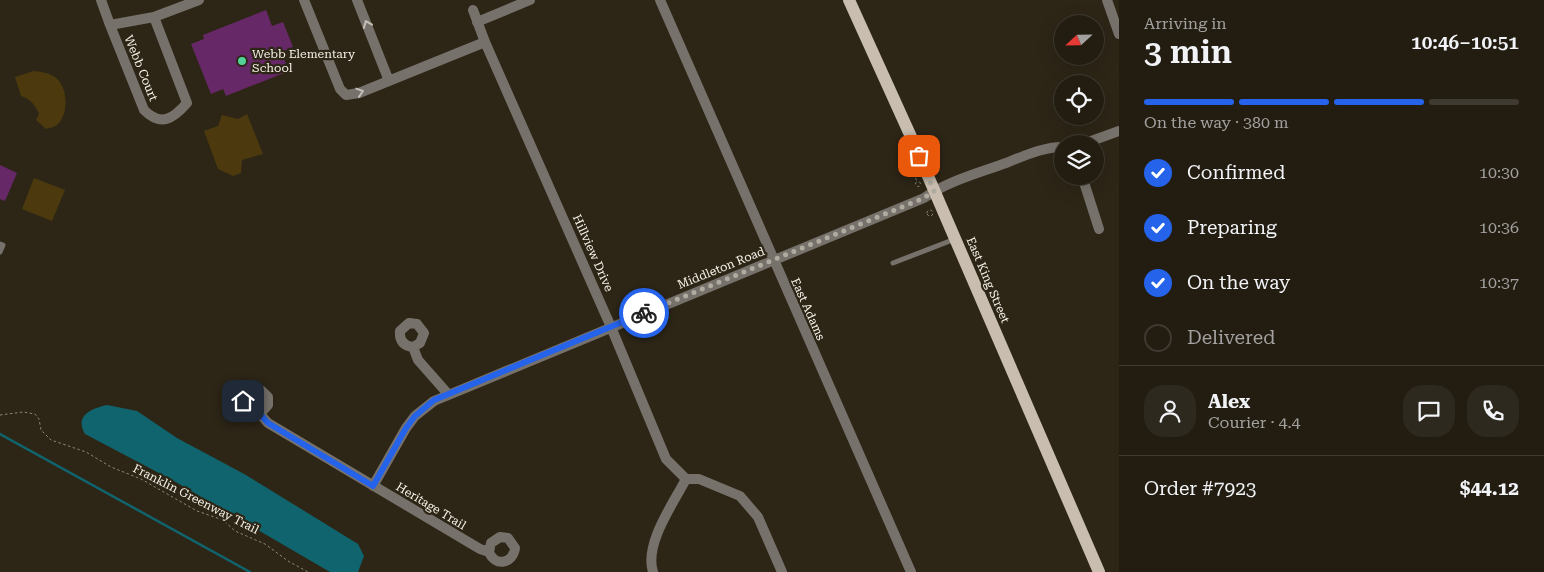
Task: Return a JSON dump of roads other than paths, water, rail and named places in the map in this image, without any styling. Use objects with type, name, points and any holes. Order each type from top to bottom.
[{"type":"main road","name":"East King Street","points":[[850,0],[1099,572]]},
{"type":"street","points":[[101,0],[110,24]]},
{"type":"street","name":"Webb Court","points":[[154,17],[187,103],[177,114],[168,119],[160,120],[152,118],[144,110],[110,24],[154,17],[199,0]]},
{"type":"street","points":[[304,0],[343,92],[354,95],[485,42]]},
{"type":"street","points":[[357,0],[389,81]]},
{"type":"street","points":[[478,22],[530,0]]},
{"type":"street","name":"East Adams","points":[[660,0],[911,572]]},
{"type":"street","points":[[1106,0],[1119,34]]},
{"type":"street","name":"Hillview Drive","points":[[473,10],[485,42],[612,326],[666,459],[686,479]]},
{"type":"street","points":[[1104,136],[1119,131]]},
{"type":"street","name":"Middleton Road","points":[[373,486],[415,416],[434,400],[924,198],[934,191],[1040,151],[1054,148]]},
{"type":"street","points":[[1085,185],[1099,228]]},
{"type":"street","points":[[413,347],[418,360],[448,394]]},
{"type":"street","name":"Heritage Trail","points":[[260,414],[268,423],[480,550],[489,552]]},
{"type":"street","points":[[653,572],[650,563],[654,538],[686,479],[699,479],[740,496],[758,517],[782,572]]},
{"type":"lane","points":[[893,263],[955,238]]},
{"type":"lane","points":[[0,244],[3,244],[0,252]]},
{"type":"water","points":[[107,405],[137,411],[177,438],[246,475],[358,544],[364,556],[358,572],[330,572],[174,481],[85,434],[82,422],[86,414],[96,408]]},
{"type":"waterway","points":[[0,434],[250,572]]},
{"type":"place","name":"Webb Elementary School","points":[[242,61]]}]
